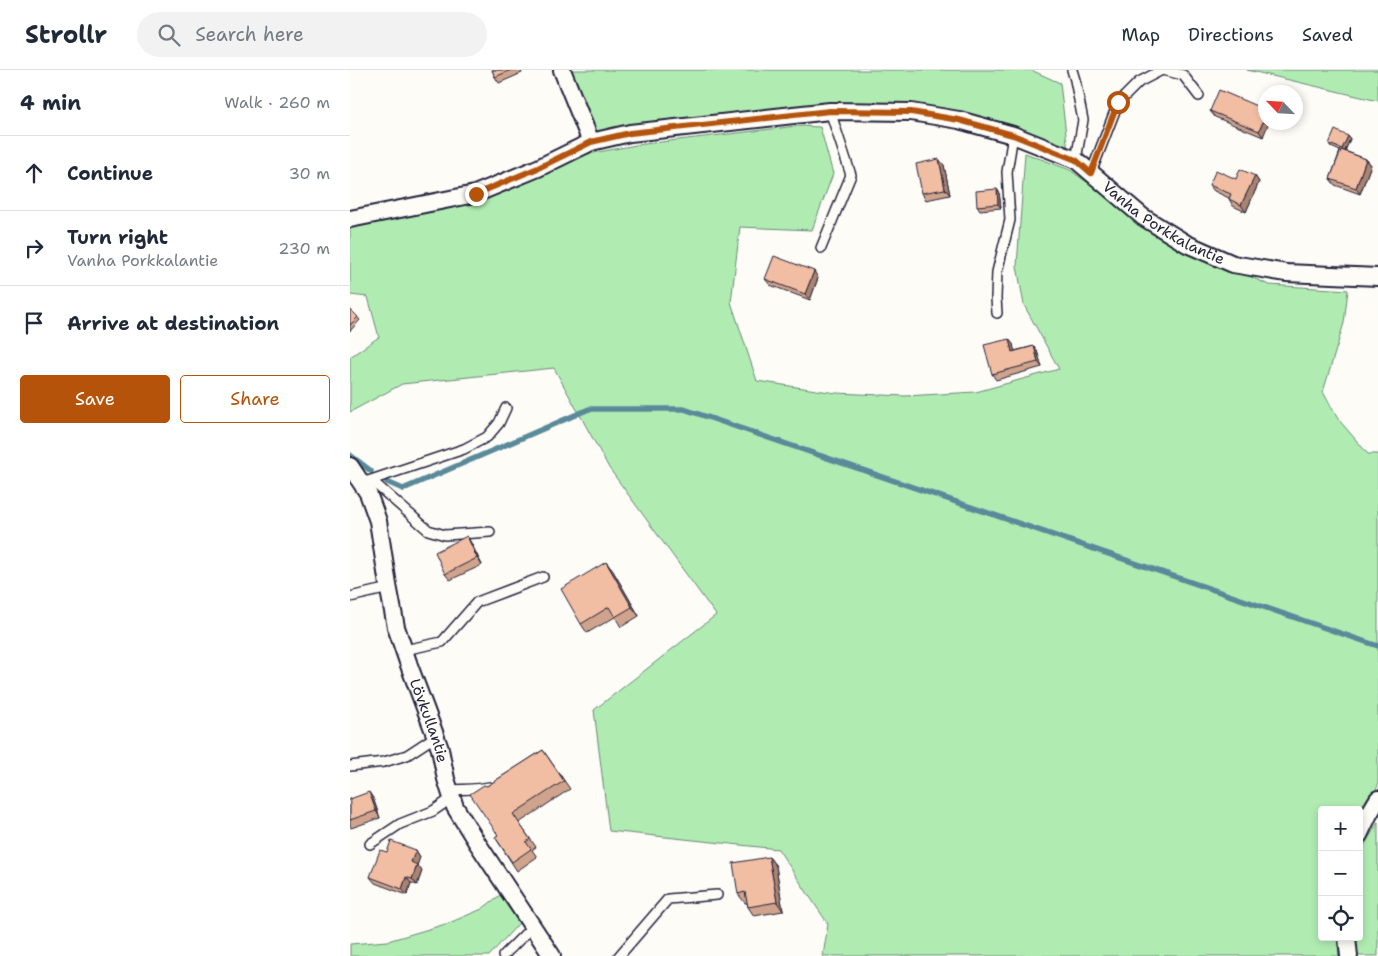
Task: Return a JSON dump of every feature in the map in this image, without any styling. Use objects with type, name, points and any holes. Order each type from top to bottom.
[{"type":"street","points":[[562,70],[591,142]]},
{"type":"street","name":"Vanha Porkkalantie","points":[[350,219],[476,194],[538,168],[591,142],[630,133],[830,111],[911,112],[959,120],[1013,135],[1076,160],[1143,217],[1187,244],[1233,264],[1286,273],[1378,278]]},
{"type":"street","name":"Lövkullantie","points":[[350,466],[366,482],[378,521],[396,627],[436,736],[455,807],[552,956]]},
{"type":"street","points":[[1363,827],[1378,799]]},
{"type":"street","points":[[1347,941],[1349,956]]},
{"type":"lane","points":[[1072,70],[1076,80],[1083,120],[1076,160]]},
{"type":"lane","points":[[1091,173],[1118,102],[1139,82],[1162,70],[1183,75],[1200,96]]},
{"type":"lane","points":[[820,248],[851,175],[830,111]]},
{"type":"lane","points":[[997,313],[997,272],[1010,220],[1006,172],[1013,135]]},
{"type":"lane","points":[[366,482],[464,449],[486,437],[500,423],[506,408]]},
{"type":"lane","points":[[366,482],[428,530],[445,535],[490,532]]},
{"type":"lane","points":[[404,650],[442,642],[477,602],[543,577]]},
{"type":"lane","points":[[350,597],[389,588]]},
{"type":"lane","points":[[350,766],[384,762],[407,755],[436,736]]},
{"type":"lane","points":[[370,844],[400,824],[433,811],[451,794],[463,788],[478,789],[496,785]]},
{"type":"lane","points":[[618,956],[668,899],[717,895]]},
{"type":"lane","points":[[503,956],[533,926]]},
{"type":"green space","points":[[569,70],[1031,70],[1060,83],[1068,152],[945,111],[594,134]]},
{"type":"green space","points":[[1247,70],[1378,70],[1378,101]]},
{"type":"green space","points":[[797,126],[820,127],[833,174],[812,230],[740,227],[731,302],[757,381],[836,393],[905,396],[976,392],[1059,369],[1024,305],[1017,266],[1025,153],[1070,170],[1168,240],[1269,285],[1348,290],[1344,323],[1323,392],[1338,419],[1368,454],[1378,454],[1378,786],[1363,813],[1363,806],[1318,806],[1318,941],[1338,941],[1339,956],[823,956],[828,924],[778,849],[609,831],[594,710],[716,615],[609,468],[554,368],[402,384],[350,412],[350,357],[379,337],[368,297],[350,295],[350,225],[477,199],[588,154],[636,145]]},
{"type":"green space","points":[[1378,822],[1378,956],[1358,956],[1356,941],[1363,941],[1364,846]]},
{"type":"green space","points":[[500,895],[519,923],[489,956],[350,956],[350,944],[388,941],[449,923],[482,909]]},
{"type":"building","points":[[492,70],[511,70],[495,77]]},
{"type":"building","points":[[1219,90],[1258,107],[1259,130],[1259,131],[1210,111]]},
{"type":"building","points":[[1335,130],[1348,136],[1342,149],[1329,144]]},
{"type":"building","points":[[1341,150],[1366,159],[1356,188],[1330,179]]},
{"type":"building","points":[[939,159],[945,189],[922,193],[916,164]]},
{"type":"building","points":[[1240,169],[1255,176],[1241,205],[1229,199],[1231,194],[1209,185],[1216,170],[1236,179]]},
{"type":"building","points":[[997,189],[998,204],[977,206],[976,191]]},
{"type":"building","points":[[774,256],[814,271],[805,294],[765,279]]},
{"type":"building","points":[[350,309],[358,317],[350,325]]},
{"type":"building","points":[[1009,339],[1012,352],[1034,346],[1038,362],[992,374],[984,345]]},
{"type":"building","points":[[467,536],[477,558],[445,574],[435,552]]},
{"type":"building","points":[[606,562],[632,607],[615,617],[609,607],[581,624],[561,589]]},
{"type":"building","points":[[543,750],[564,781],[513,814],[530,839],[526,842],[531,849],[512,862],[495,837],[498,835],[470,794],[484,785],[487,786]]},
{"type":"building","points":[[369,792],[376,811],[350,820],[350,799]]},
{"type":"building","points":[[391,841],[416,850],[411,862],[417,865],[412,879],[406,877],[402,889],[370,877],[380,850],[387,852]]},
{"type":"building","points":[[769,857],[777,902],[748,907],[745,892],[738,894],[733,863]]},
{"type":"waterway","points":[[387,482],[403,489],[589,409],[684,409],[1378,646]]},
{"type":"waterway","points":[[350,455],[371,471]]},
{"type":"route","points":[[476,194],[538,168],[591,142],[630,133],[830,111],[911,112],[959,120],[1013,135],[1076,160],[1091,173],[1118,102]]}]
